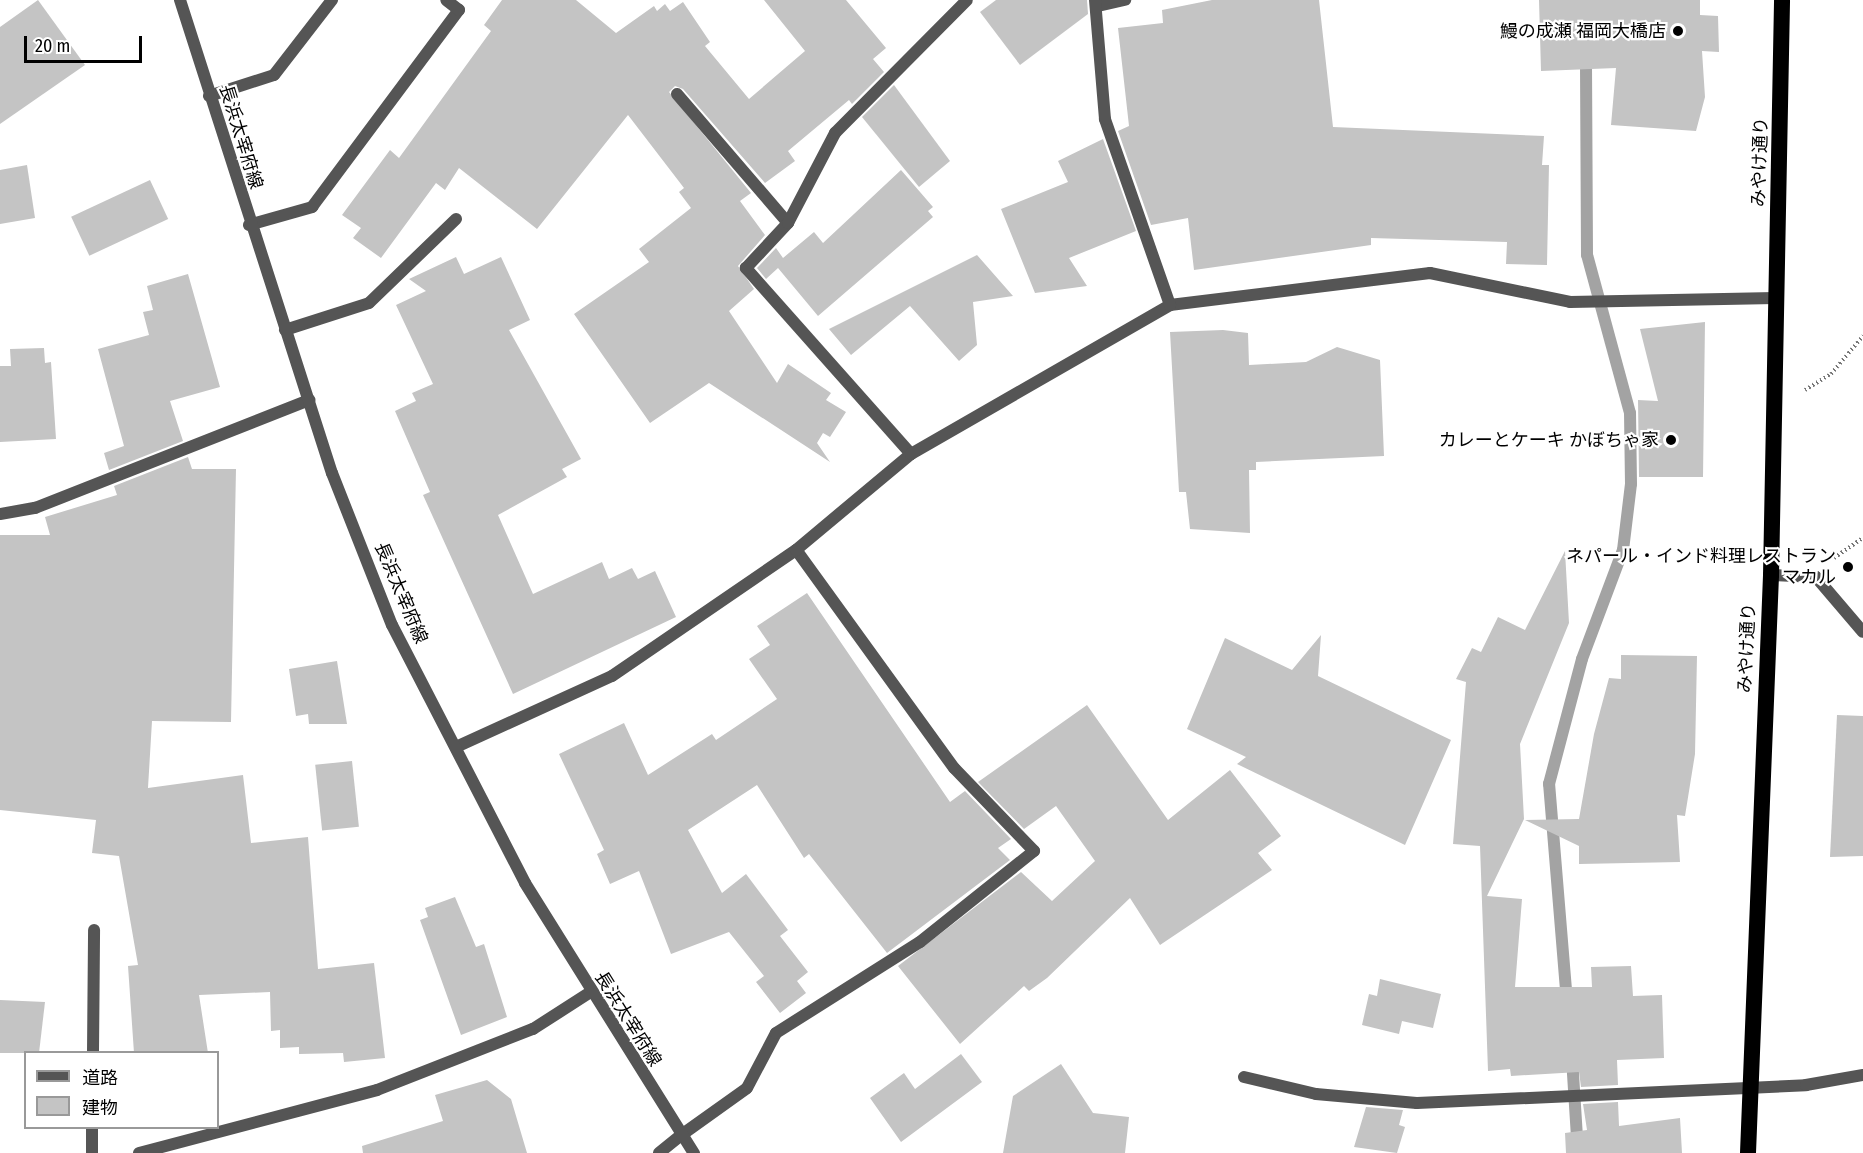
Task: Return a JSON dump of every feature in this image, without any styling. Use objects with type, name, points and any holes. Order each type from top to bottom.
[{"type":"highway","name":"みやけ通り","points":[[1748,1153],[1770,575],[1782,0]]},
{"type":"street","name":"長浜太宰府線","points":[[180,0],[249,225],[309,400],[392,625],[525,884],[589,993],[680,1136],[694,1153]]},
{"type":"street","points":[[209,96],[274,75],[332,0]]},
{"type":"street","points":[[249,225],[312,207],[459,10],[446,0]]},
{"type":"street","points":[[911,454],[746,268],[788,223],[835,133],[967,0]]},
{"type":"street","points":[[1125,0],[1097,3],[1105,119],[1170,305]]},
{"type":"street","points":[[677,94],[788,223]]},
{"type":"street","points":[[285,330],[369,303],[456,219]]},
{"type":"street","points":[[456,747],[612,676],[796,550],[911,454],[1170,305],[1430,273],[1570,302],[1629,303],[1775,298]]},
{"type":"street","points":[[0,514],[35,508],[309,400]]},
{"type":"street","points":[[659,1153],[747,1088],[776,1033],[920,942],[1034,851],[954,768],[796,550]]},
{"type":"street","points":[[1770,575],[1816,577],[1863,632]]},
{"type":"street","points":[[93,1051],[94,930]]},
{"type":"street","points":[[139,1153],[377,1090],[533,1029],[589,993]]},
{"type":"street","points":[[1244,1077],[1316,1094],[1417,1103],[1750,1088],[1863,1075]]},
{"type":"street","points":[[92,1129],[92,1153]]},
{"type":"path","points":[[1773,410],[1831,374],[1863,336]]},
{"type":"path","points":[[1829,561],[1863,538]]},
{"type":"building","points":[[38,0],[85,65],[0,124],[0,27]]},
{"type":"building","points":[[502,0],[576,0],[616,33],[654,6],[657,11],[665,4],[670,11],[683,2],[710,42],[705,46],[749,99],[805,51],[764,0],[846,0],[886,48],[873,59],[884,72],[852,104],[849,100],[788,151],[795,161],[765,183],[683,89],[675,86],[669,92],[751,193],[740,201],[765,235],[738,266],[754,289],[729,311],[777,383],[788,364],[831,393],[826,400],[846,412],[830,437],[823,433],[817,443],[830,462],[709,383],[650,423],[574,314],[649,262],[639,249],[691,208],[679,192],[684,188],[628,115],[537,229],[459,168],[445,190],[436,183],[381,258],[353,238],[361,228],[342,215],[390,150],[399,158],[491,31],[484,25]]},
{"type":"building","points":[[996,0],[1087,0],[1088,14],[1020,65],[980,12]]},
{"type":"building","points":[[1212,0],[1319,0],[1333,127],[1544,136],[1542,165],[1549,165],[1547,265],[1506,264],[1507,242],[1371,238],[1371,245],[1194,270],[1188,218],[1151,225],[1118,131],[1129,126],[1118,28],[1163,23],[1162,10]]},
{"type":"building","points":[[1539,0],[1700,0],[1700,15],[1718,16],[1719,52],[1702,51],[1705,97],[1696,131],[1611,125],[1616,68],[1541,71]]},
{"type":"building","points":[[894,85],[950,161],[919,187],[862,117]]},
{"type":"building","points":[[1103,139],[1136,231],[1069,258],[1087,286],[1035,293],[1001,209],[1068,182],[1058,161]]},
{"type":"building","points":[[27,165],[35,218],[0,224],[0,170]]},
{"type":"building","points":[[901,170],[933,207],[928,211],[933,217],[818,316],[778,268],[766,279],[757,268],[776,248],[783,258],[814,232],[823,243]]},
{"type":"building","points":[[150,180],[168,219],[89,256],[71,217]]},
{"type":"building","points":[[977,255],[1013,296],[973,302],[977,345],[959,361],[910,306],[851,355],[829,329]]},
{"type":"building","points":[[456,257],[464,274],[501,257],[530,320],[509,330],[581,459],[562,469],[567,477],[498,515],[533,594],[602,562],[609,579],[632,568],[638,579],[655,571],[676,617],[513,694],[423,495],[430,492],[395,411],[416,401],[412,393],[433,384],[396,305],[426,291],[409,279]]},
{"type":"building","points":[[188,274],[220,387],[170,401],[183,441],[109,470],[104,453],[124,446],[98,349],[149,335],[143,312],[153,310],[147,286]]},
{"type":"building","points":[[1705,322],[1703,477],[1639,477],[1638,400],[1658,401],[1640,329]]},
{"type":"building","points":[[1223,330],[1248,333],[1249,365],[1306,362],[1337,347],[1380,360],[1384,456],[1256,462],[1256,470],[1249,470],[1250,533],[1190,529],[1186,492],[1179,492],[1170,332]]},
{"type":"building","points":[[44,348],[45,363],[51,362],[56,439],[0,442],[0,366],[11,366],[10,349]]},
{"type":"building","points":[[188,457],[192,469],[236,469],[231,722],[152,721],[148,788],[243,775],[251,843],[308,837],[318,969],[374,963],[385,1058],[344,1062],[343,1053],[299,1054],[299,1047],[280,1048],[280,1030],[271,1031],[270,992],[199,995],[208,1051],[134,1051],[128,966],[138,965],[119,856],[92,853],[96,820],[0,810],[0,535],[50,535],[45,517],[117,495],[114,486]]},
{"type":"building","points":[[1565,551],[1569,623],[1520,744],[1524,819],[1487,896],[1522,899],[1515,987],[1592,987],[1591,967],[1631,966],[1633,996],[1662,995],[1664,1058],[1617,1060],[1618,1085],[1581,1087],[1579,1072],[1511,1076],[1510,1069],[1488,1071],[1480,846],[1453,844],[1466,682],[1456,679],[1472,648],[1481,652],[1498,617],[1525,630]]},
{"type":"building","points":[[807,593],[950,802],[965,791],[1011,839],[998,848],[1010,860],[887,953],[809,854],[804,858],[757,785],[688,830],[722,893],[746,874],[788,930],[780,936],[808,972],[797,981],[806,993],[780,1013],[756,982],[764,976],[729,932],[671,954],[639,871],[610,884],[597,854],[604,850],[559,754],[624,723],[648,775],[712,734],[716,740],[777,699],[749,659],[770,645],[757,626]]},
{"type":"building","points":[[1321,635],[1318,676],[1451,740],[1405,845],[1237,764],[1246,757],[1187,729],[1225,638],[1292,670]]},
{"type":"building","points":[[1621,655],[1697,656],[1695,754],[1685,816],[1677,815],[1680,862],[1579,864],[1579,846],[1525,820],[1579,819],[1594,734],[1609,678],[1621,679]]},
{"type":"building","points":[[337,661],[347,724],[309,724],[308,714],[296,716],[289,669]]},
{"type":"building","points":[[1087,705],[1168,820],[1230,770],[1281,836],[1258,853],[1272,870],[1160,945],[1130,898],[1047,978],[1029,991],[1024,986],[960,1044],[898,966],[1021,872],[1052,901],[1095,861],[1056,806],[1024,829],[978,782]]},
{"type":"building","points":[[1837,715],[1863,716],[1863,856],[1830,857]]},
{"type":"building","points":[[352,761],[359,827],[322,831],[315,765]]},
{"type":"building","points":[[455,897],[476,947],[484,944],[507,1017],[461,1035],[420,920],[428,917],[425,908]]},
{"type":"building","points":[[1380,979],[1441,994],[1433,1028],[1402,1021],[1399,1034],[1362,1025],[1369,994],[1377,996]]},
{"type":"building","points":[[0,1000],[45,1002],[39,1051],[0,1053]]},
{"type":"building","points":[[961,1054],[982,1082],[901,1142],[870,1098],[904,1073],[915,1089]]},
{"type":"building","points":[[1061,1064],[1093,1113],[1129,1117],[1125,1153],[1003,1153],[1013,1096]]},
{"type":"building","points":[[487,1080],[511,1099],[527,1153],[363,1153],[362,1146],[443,1121],[435,1095]]},
{"type":"building","points":[[1618,1102],[1619,1126],[1680,1118],[1682,1153],[1566,1153],[1565,1133],[1587,1130],[1583,1104]]},
{"type":"building","points":[[1366,1107],[1403,1110],[1399,1125],[1405,1127],[1397,1153],[1354,1147]]},
{"type":"waterway","points":[[1567,1002],[1549,784],[1582,659],[1623,550],[1631,484],[1630,413],[1587,255],[1586,54]]},
{"type":"waterway","points":[[1572,1058],[1578,1153]]},
{"type":"place","name":"鰻の成瀬 福岡大橋店","points":[[1678,31]]},
{"type":"place","name":"カレーとケーキ かぼちゃ家","points":[[1671,440]]},
{"type":"place","name":"ネパール・インド料理レストラン マカル","points":[[1848,567]]}]
